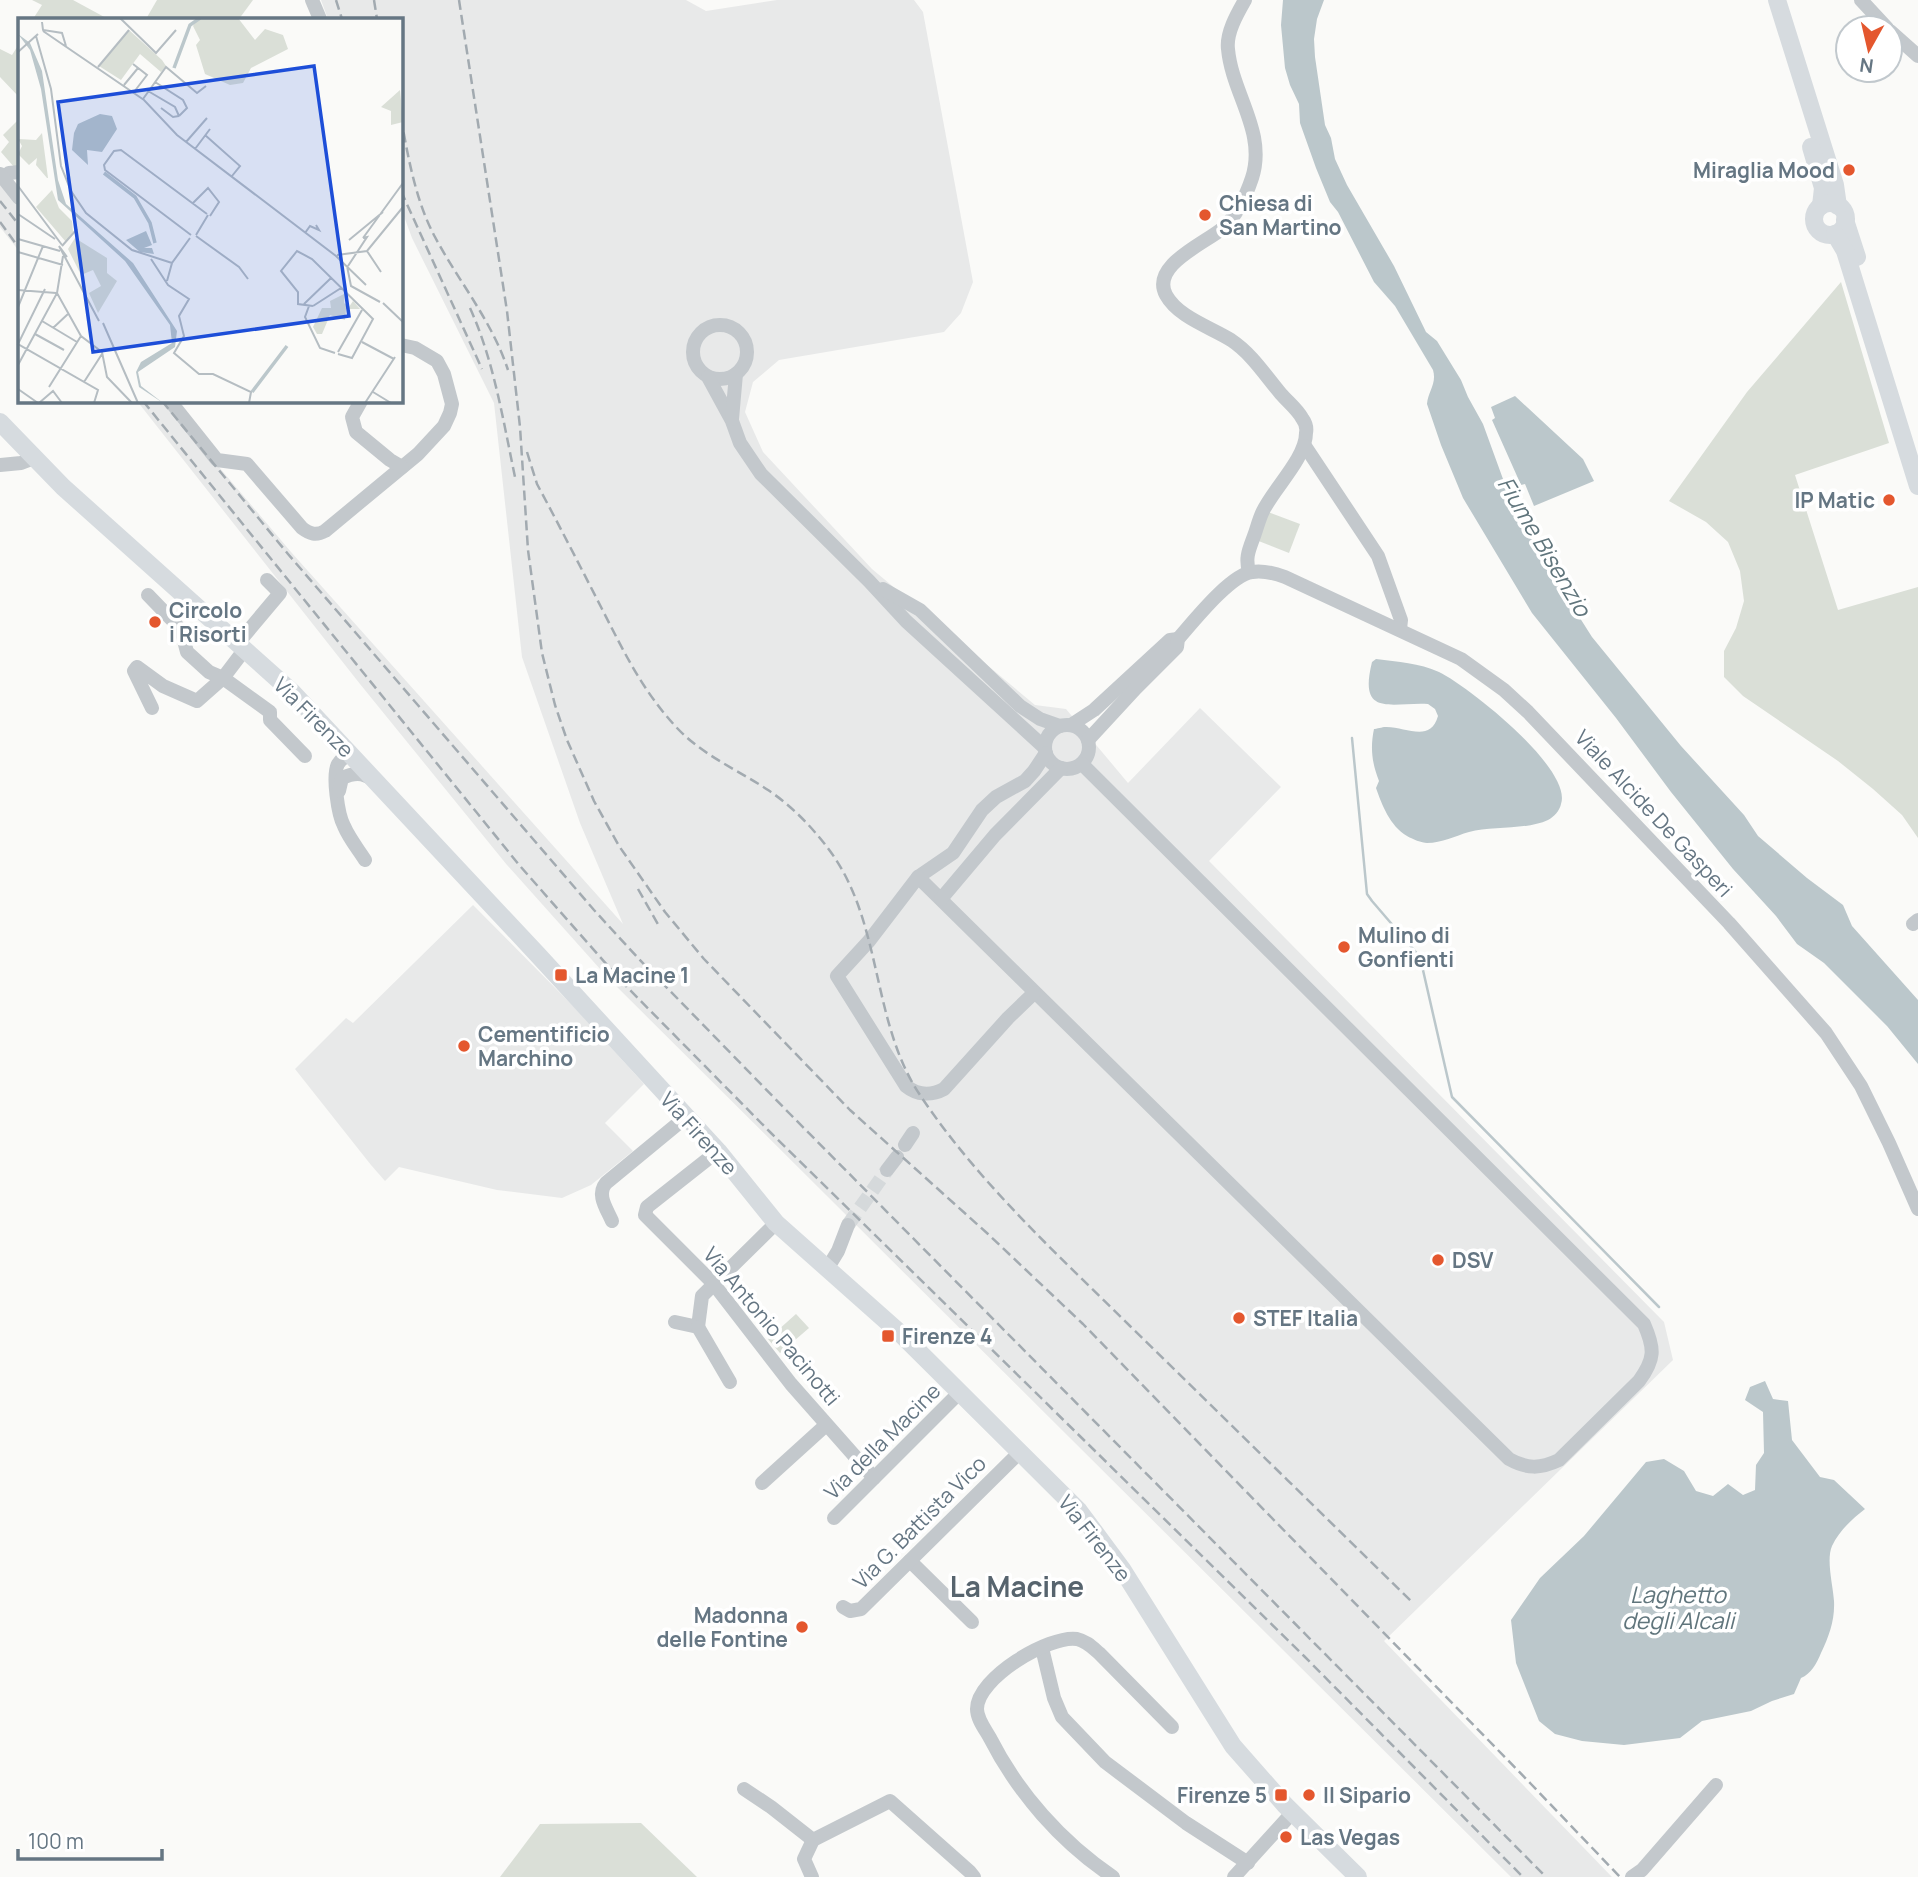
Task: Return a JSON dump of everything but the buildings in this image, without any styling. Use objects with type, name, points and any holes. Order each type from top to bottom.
[{"type":"main road","points":[[1766,0],[1823,188],[1918,450]]},
{"type":"main road","points":[[1777,0],[1835,185],[1835,217],[1918,485]]},
{"type":"main road","name":"Via Firenze","points":[[0,422],[73,495],[292,692],[718,1152],[776,1223],[901,1334],[1079,1511],[1122,1569],[1233,1746],[1351,1875]]},
{"type":"street","points":[[312,0],[320,18]]},
{"type":"street","points":[[1088,740],[1177,647],[1178,639],[1233,581],[1249,572],[1246,561],[1263,510],[1305,446],[1307,431],[1302,417],[1251,356],[1231,340],[1177,307],[1164,290],[1165,275],[1176,260],[1222,228],[1237,212],[1253,175],[1257,150],[1255,136],[1228,48],[1233,24],[1245,0]]},
{"type":"street","points":[[1861,0],[1875,14]]},
{"type":"street","points":[[1904,43],[1918,56]]},
{"type":"street","points":[[12,176],[18,195]]},
{"type":"street","points":[[732,421],[736,374],[747,355],[744,340],[733,329],[718,326],[703,331],[693,347],[693,354],[698,368],[708,377],[732,421],[740,443],[761,474],[914,628],[1046,750],[1055,765],[1061,768],[1082,764],[1089,753],[1088,740],[1082,730],[1040,719],[1020,706],[920,610],[870,581]]},
{"type":"street","points":[[171,402],[217,460],[247,464],[302,528],[318,535],[418,454],[444,426],[452,404],[444,374],[437,361],[415,348],[402,345]]},
{"type":"street","points":[[708,377],[723,379],[736,374]]},
{"type":"street","points":[[360,402],[352,417],[356,432],[402,467]]},
{"type":"street","points":[[1305,446],[1378,556],[1401,620],[1400,629]]},
{"type":"street","points":[[0,465],[21,463],[34,458]]},
{"type":"street","name":"Viale Alcide De Gasperi","points":[[1249,572],[1269,572],[1285,577],[1400,629],[1461,659],[1504,690],[1582,767],[1729,923],[1826,1033],[1861,1086],[1918,1209]]},
{"type":"street","points":[[152,708],[134,671],[137,667],[163,686],[197,701],[223,678],[241,646],[280,593],[267,580]]},
{"type":"street","points":[[148,595],[175,623],[187,652],[209,672],[223,678],[270,712],[270,720],[304,756]]},
{"type":"street","points":[[1034,993],[944,1088],[935,1093],[918,1093],[902,1080],[837,976],[869,941],[918,877],[953,853],[982,810],[1034,771],[1046,750],[1049,734],[1094,710],[1170,640],[1178,639]]},
{"type":"street","points":[[334,735],[342,824],[365,860]]},
{"type":"street","points":[[339,776],[350,764],[352,754]]},
{"type":"street","points":[[918,877],[1509,1459],[1534,1468],[1559,1460],[1639,1381],[1649,1367],[1651,1341],[1644,1325],[1082,764]]},
{"type":"street","points":[[941,899],[995,835],[1061,768]]},
{"type":"street","points":[[339,776],[354,773],[365,775],[378,783]]},
{"type":"street","points":[[982,810],[987,826],[995,835]]},
{"type":"street","points":[[612,1221],[601,1196],[601,1188],[686,1117]]},
{"type":"street","points":[[887,1170],[905,1145]]},
{"type":"street","name":"Via Antonio Pacinotti","points":[[718,1152],[647,1207],[645,1215],[713,1283],[791,1384],[874,1478]]},
{"type":"street","points":[[730,1382],[698,1327],[702,1296],[776,1223]]},
{"type":"street","points":[[827,1269],[838,1251],[848,1225]]},
{"type":"street","points":[[675,1322],[698,1327]]},
{"type":"street","name":"Via della Macine","points":[[834,1518],[961,1392]]},
{"type":"street","points":[[762,1483],[826,1425]]},
{"type":"street","name":"Via G. Battista Vico","points":[[843,1607],[850,1611],[861,1609],[1020,1452]]},
{"type":"street","points":[[910,1561],[972,1622]]},
{"type":"street","points":[[1113,1877],[1097,1867],[1057,1832],[1024,1793],[1002,1761],[977,1713],[978,1703],[988,1684],[1005,1668],[1042,1648],[1064,1640],[1077,1639],[1088,1644],[1172,1727]]},
{"type":"street","points":[[1042,1648],[1054,1698],[1062,1717],[1105,1762],[1186,1823],[1248,1863]]},
{"type":"street","points":[[1632,1877],[1642,1870],[1716,1785]]},
{"type":"street","points":[[744,1789],[813,1840]]},
{"type":"street","points":[[812,1877],[804,1858],[813,1840],[890,1801],[974,1877]]},
{"type":"street","points":[[1234,1877],[1293,1812]]},
{"type":"shaded area","points":[[32,0],[73,0],[106,18],[34,18],[42,5]]},
{"type":"shaded area","points":[[157,0],[253,0],[240,18],[147,18]]},
{"type":"shaded area","points":[[321,0],[686,0],[706,11],[777,0],[914,0],[923,12],[973,282],[961,313],[944,332],[779,360],[753,382],[745,412],[763,452],[872,569],[1035,705],[1066,709],[1128,783],[1200,708],[1281,787],[1209,861],[1664,1322],[1673,1360],[1384,1641],[1612,1877],[1511,1877],[609,979],[507,865],[138,402],[168,402],[291,552],[623,924],[580,823],[522,657],[494,403],[412,238],[402,211],[402,18],[328,18]]},
{"type":"shaded area","points":[[18,46],[18,96],[0,77],[0,49],[12,55]]},
{"type":"shaded area","points":[[18,120],[18,166],[14,167],[1,152],[9,142],[3,135]]},
{"type":"shaded area","points":[[0,184],[18,206],[18,250],[0,227]]},
{"type":"shaded area","points":[[1841,282],[1889,443],[1795,475],[1838,610],[1918,587],[1918,838],[1902,815],[1873,789],[1838,761],[1743,696],[1724,677],[1724,651],[1736,628],[1744,601],[1740,571],[1728,542],[1706,522],[1669,501],[1747,392]]},
{"type":"shaded area","points":[[1268,512],[1300,524],[1289,553],[1256,540]]},
{"type":"shaded area","name":"Cementificio Marchino","points":[[473,905],[577,1010],[644,1084],[605,1123],[633,1151],[591,1185],[562,1198],[497,1190],[399,1167],[385,1181],[295,1069],[346,1018],[353,1023]]},
{"type":"shaded area","points":[[796,1314],[809,1328],[780,1353],[768,1339]]},
{"type":"shaded area","points":[[641,1823],[697,1877],[500,1877],[540,1824]]},
{"type":"water","points":[[1283,0],[1324,0],[1317,19],[1315,57],[1325,125],[1335,159],[1394,266],[1426,332],[1437,341],[1461,380],[1483,424],[1511,501],[1545,563],[1592,637],[1681,746],[1744,815],[1758,836],[1843,905],[1852,926],[1918,1000],[1918,1064],[1887,1026],[1824,963],[1797,944],[1671,792],[1532,613],[1463,498],[1427,404],[1434,379],[1433,370],[1395,306],[1374,282],[1338,212],[1330,202],[1316,168],[1300,123],[1299,104],[1285,68],[1281,25]]},
{"type":"water","points":[[1515,396],[1583,459],[1594,481],[1534,506],[1525,484],[1521,485],[1492,420],[1495,418],[1491,407]]},
{"type":"water","points":[[1376,659],[1416,665],[1439,672],[1494,711],[1535,751],[1551,771],[1560,789],[1561,804],[1556,813],[1540,823],[1478,830],[1433,843],[1417,841],[1401,832],[1387,815],[1376,788],[1379,781],[1372,755],[1374,729],[1393,727],[1423,732],[1434,724],[1438,716],[1435,709],[1428,704],[1390,705],[1374,699],[1369,680],[1372,662]]},
{"type":"water","name":"Laghetto degli Alcali","points":[[1765,1381],[1773,1399],[1788,1401],[1792,1440],[1820,1477],[1834,1480],[1865,1509],[1838,1535],[1830,1552],[1834,1615],[1816,1664],[1801,1678],[1794,1694],[1751,1711],[1702,1721],[1680,1738],[1624,1745],[1582,1741],[1555,1734],[1539,1721],[1516,1663],[1511,1620],[1540,1578],[1584,1536],[1646,1462],[1664,1459],[1684,1471],[1696,1491],[1713,1496],[1728,1484],[1743,1495],[1755,1490],[1756,1465],[1764,1453],[1763,1412],[1745,1400],[1750,1387]]},
{"type":"waterway","points":[[1352,738],[1367,894],[1420,957],[1452,1097],[1659,1307]]},
{"type":"tunnel","points":[[848,1225],[887,1170]]},
{"type":"railway","points":[[336,0],[342,18]]},
{"type":"railway","points":[[374,0],[377,18]]},
{"type":"railway","points":[[459,0],[507,311],[520,427],[528,550],[542,653],[567,740],[594,801],[619,846],[665,912],[704,959],[850,1110],[1083,1324],[1620,1877]]},
{"type":"railway","points":[[402,123],[414,179],[428,223],[484,318],[508,370]]},
{"type":"railway","points":[[402,193],[482,369]]},
{"type":"railway","points":[[0,201],[18,224]]},
{"type":"railway","points":[[0,222],[18,247]]},
{"type":"railway","points":[[470,308],[492,370],[515,477]]},
{"type":"railway","points":[[144,402],[520,866],[623,983],[770,1132],[1304,1656],[1523,1877]]},
{"type":"railway","points":[[163,402],[288,554],[638,958],[1546,1877]]},
{"type":"railway","points":[[527,452],[537,484],[626,656],[654,701],[688,739],[785,803],[830,851],[847,879],[860,909],[884,1005],[904,1067],[943,1127],[992,1187],[1046,1244],[1411,1601]]},
{"type":"railway","points":[[638,889],[659,926]]},
{"type":"place","name":"Miraglia Mood","points":[[1849,170]]},
{"type":"place","name":"Chiesa di San Martino","points":[[1205,215]]},
{"type":"place","name":"IP Matic","points":[[1889,500]]},
{"type":"place","name":"Circolo i Risorti","points":[[155,622]]},
{"type":"place","name":"Mulino di Gonfienti","points":[[1344,947]]},
{"type":"place","name":"La Macine 1","points":[[561,975]]},
{"type":"place","name":"Cementificio Marchino","points":[[464,1046]]},
{"type":"place","name":"DSV","points":[[1438,1260]]},
{"type":"place","name":"STEF Italia","points":[[1239,1318]]},
{"type":"place","name":"Firenze 4","points":[[888,1336]]},
{"type":"place","name":"Madonna delle Fontine","points":[[802,1627]]},
{"type":"place","name":"Firenze 5","points":[[1281,1795]]},
{"type":"place","name":"Il Sipario","points":[[1309,1795]]},
{"type":"place","name":"Las Vegas","points":[[1286,1837]]},
{"type":"district","name":"La Macine","points":[[1017,1586]]},
{"type":"water label","name":"Fiume Bisenzio","points":[[1545,546]]}]
